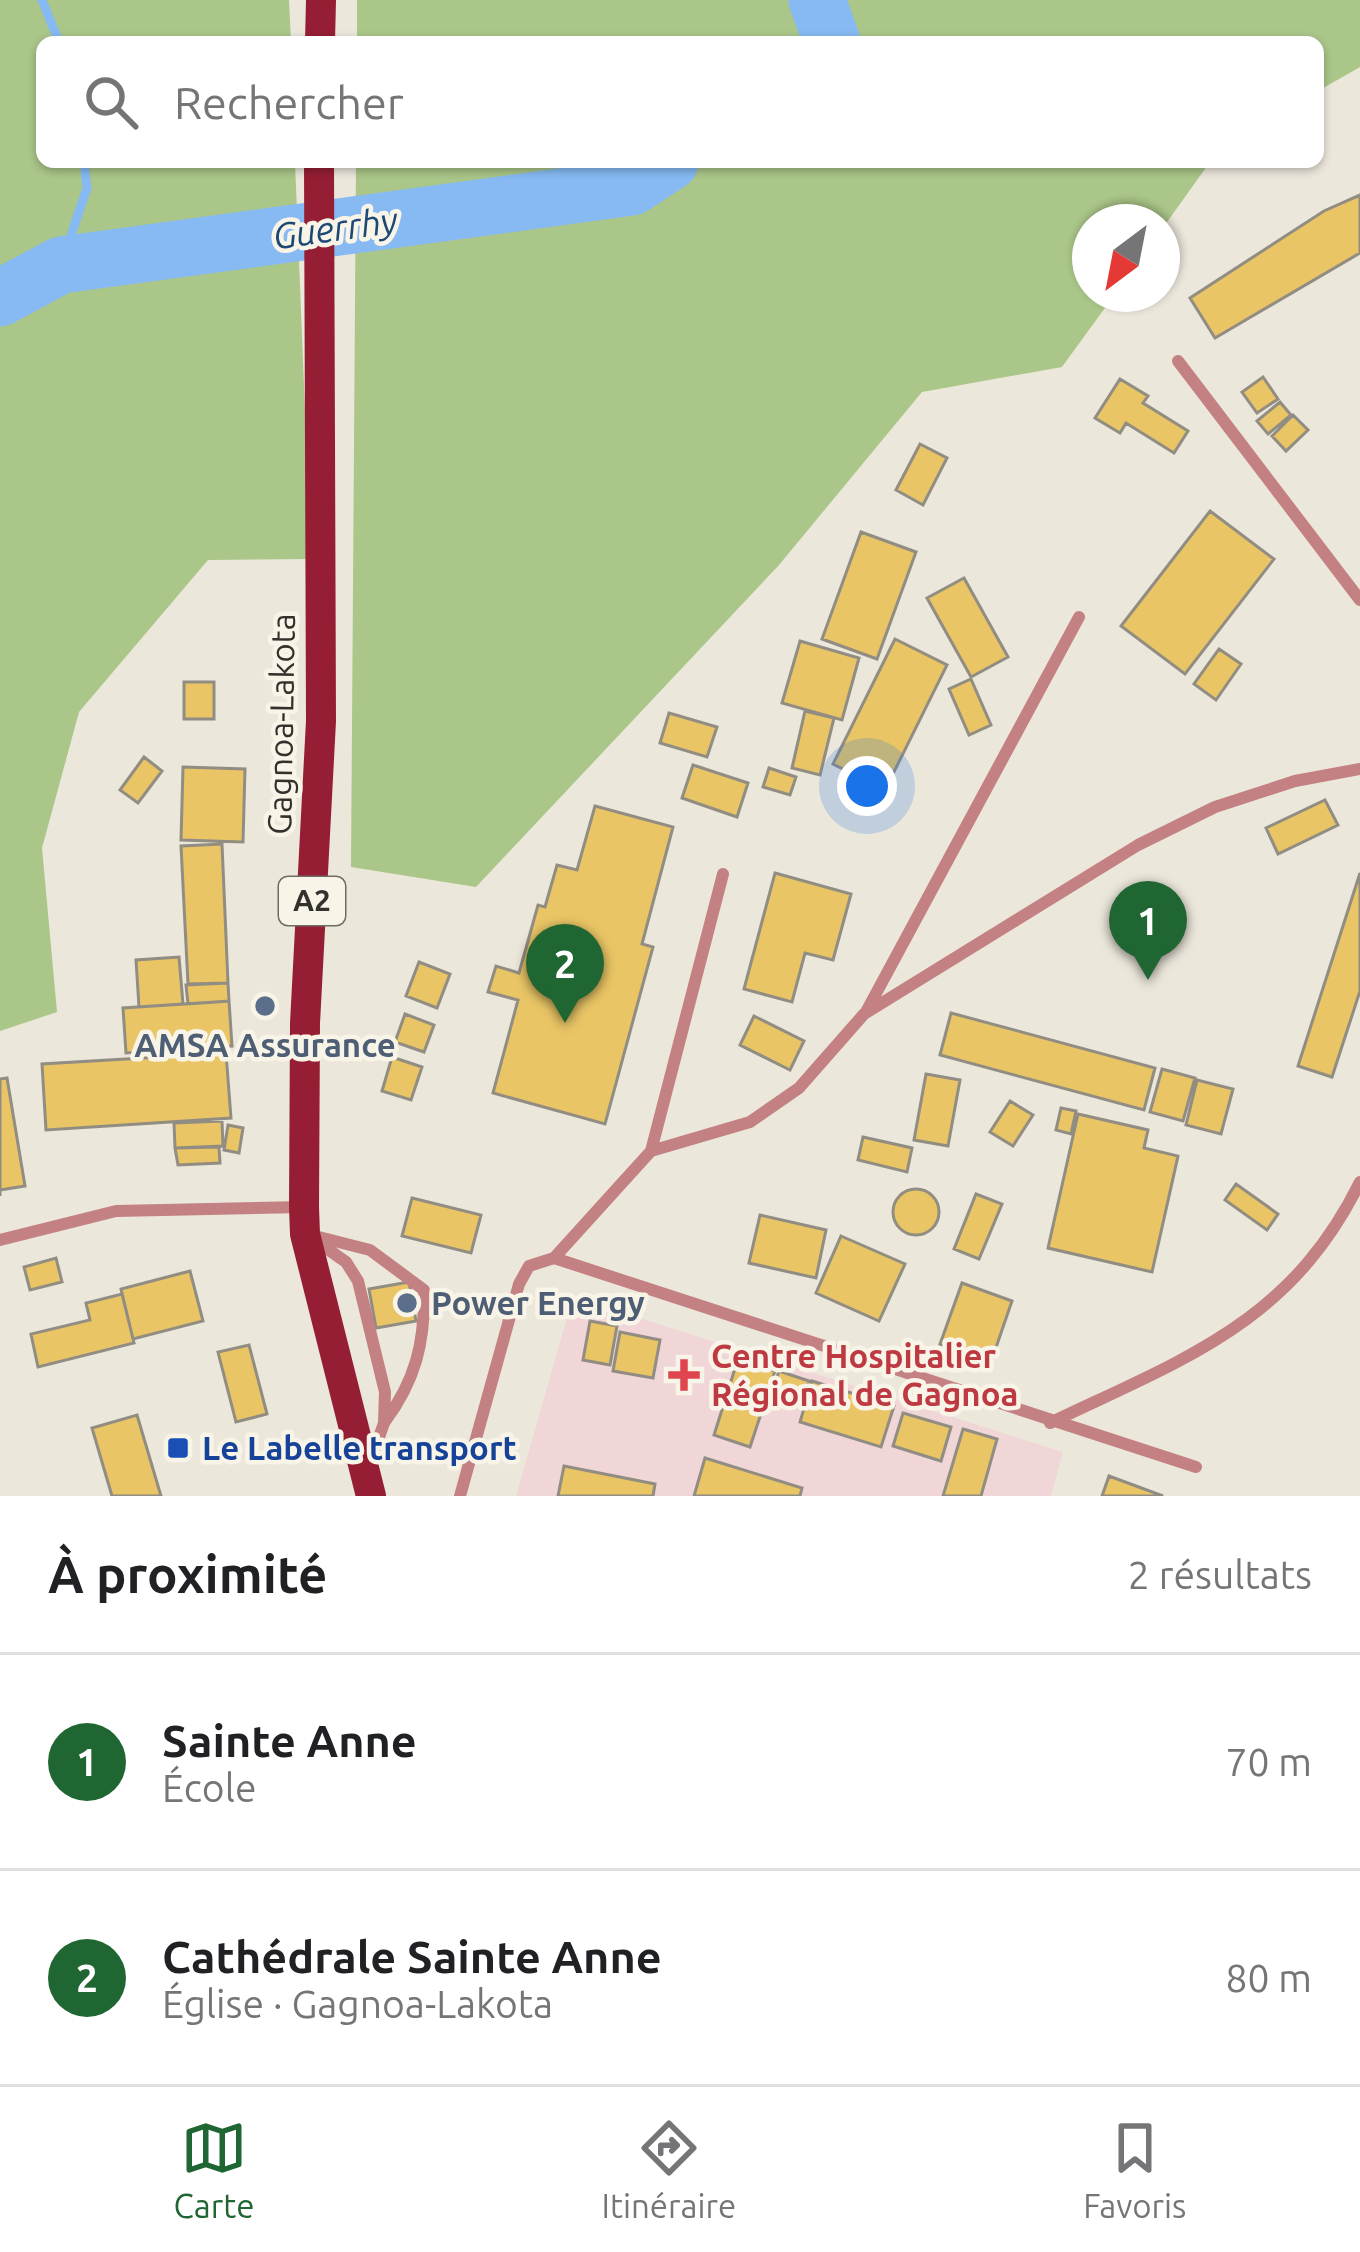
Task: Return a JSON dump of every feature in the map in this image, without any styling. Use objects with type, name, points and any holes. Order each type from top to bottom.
[{"type":"main road","points":[[320,36],[321,0]]},
{"type":"main road","name":"Gagnoa-Lakota","points":[[318,168],[321,721],[305,1023],[305,1220],[368,1487]]},
{"type":"lane","points":[[1178,361],[1360,600]]},
{"type":"lane","points":[[651,1151],[750,1122],[800,1088],[864,1014],[1079,617]]},
{"type":"lane","points":[[864,1014],[1157,836],[1215,807],[1295,781],[1360,769]]},
{"type":"lane","points":[[460,1496],[519,1284],[529,1266],[554,1258],[651,1151],[723,874]]},
{"type":"lane","points":[[1050,1423],[1211,1346],[1265,1310],[1316,1256],[1360,1182]]},
{"type":"lane","points":[[0,1240],[116,1210],[305,1220],[370,1250],[424,1290],[424,1341],[404,1395],[384,1423]]},
{"type":"lane","points":[[305,1220],[358,1281],[385,1392],[384,1423],[368,1487]]},
{"type":"lane","points":[[554,1258],[1196,1467]]},
{"type":"shaded area","name":"Centre Hospitalier Régional de Gagnoa","points":[[573,1297],[1063,1452],[1051,1496],[516,1496]]},
{"type":"green space","points":[[0,0],[289,0],[291,36],[36,36],[36,168],[295,168],[311,559],[208,560],[79,712],[42,848],[57,1012],[0,1031]]},
{"type":"green space","points":[[357,0],[1360,0],[1360,67],[1324,88],[1324,36],[357,36]]},
{"type":"green space","points":[[356,168],[1206,168],[1180,204],[1072,204],[1072,312],[1102,312],[1062,367],[922,392],[779,565],[476,887],[351,867]]},
{"type":"building","points":[[1360,195],[1360,253],[1215,338],[1190,298],[1324,211]]},
{"type":"building","points":[[1263,377],[1278,399],[1257,413],[1242,392]]},
{"type":"building","points":[[1120,379],[1148,396],[1143,403],[1188,431],[1174,453],[1126,423],[1120,433],[1095,418]]},
{"type":"building","points":[[1280,402],[1291,415],[1268,434],[1257,421]]},
{"type":"building","points":[[1293,415],[1308,430],[1286,451],[1272,436]]},
{"type":"building","points":[[920,444],[947,458],[923,505],[896,490]]},
{"type":"building","points":[[1210,511],[1274,559],[1185,674],[1121,626]]},
{"type":"building","points":[[861,532],[916,552],[877,659],[822,639]]},
{"type":"building","points":[[964,578],[1008,657],[971,677],[927,598]]},
{"type":"building","points":[[895,639],[947,665],[885,790],[833,764]]},
{"type":"building","points":[[800,641],[859,658],[842,720],[782,703]]},
{"type":"building","points":[[1219,649],[1241,664],[1216,700],[1194,684]]},
{"type":"building","points":[[971,679],[991,725],[969,735],[949,689]]},
{"type":"building","points":[[184,682],[214,682],[214,719],[184,719]]},
{"type":"building","points":[[805,711],[834,718],[820,775],[792,768]]},
{"type":"building","points":[[669,713],[717,727],[707,757],[660,743]]},
{"type":"building","points":[[144,757],[162,771],[138,803],[120,790]]},
{"type":"building","points":[[693,765],[748,783],[737,817],[682,798]]},
{"type":"building","points":[[183,767],[245,769],[243,842],[181,840]]},
{"type":"building","points":[[769,768],[796,777],[790,795],[763,787]]},
{"type":"building","points":[[1325,800],[1338,825],[1278,854],[1266,828]]},
{"type":"building","points":[[595,806],[673,827],[642,944],[653,947],[605,1124],[493,1093],[518,1000],[488,992],[496,966],[519,973],[538,905],[545,907],[557,865],[577,870]]},
{"type":"building","points":[[222,844],[228,983],[188,984],[181,846]]},
{"type":"building","points":[[775,873],[851,894],[833,960],[805,953],[792,1002],[744,989]]},
{"type":"building","points":[[1360,873],[1360,991],[1332,1077],[1298,1066]]},
{"type":"building","points":[[179,957],[183,1004],[139,1007],[136,960]]},
{"type":"building","points":[[419,962],[450,974],[437,1008],[406,996]]},
{"type":"building","points":[[228,983],[229,1001],[188,1004],[186,985]]},
{"type":"building","points":[[229,1001],[232,1046],[126,1053],[123,1008]]},
{"type":"building","points":[[951,1013],[1155,1068],[1144,1110],[940,1055]]},
{"type":"building","points":[[405,1014],[434,1025],[424,1052],[395,1042]]},
{"type":"building","points":[[754,1016],[804,1041],[790,1070],[740,1045]]},
{"type":"building","points":[[226,1053],[231,1118],[46,1130],[42,1064]]},
{"type":"building","points":[[392,1057],[422,1067],[411,1100],[382,1091]]},
{"type":"building","points":[[1162,1069],[1195,1078],[1183,1121],[1150,1112]]},
{"type":"building","points":[[926,1074],[960,1080],[948,1146],[914,1140]]},
{"type":"building","points":[[7,1078],[25,1186],[0,1190],[0,1079]]},
{"type":"building","points":[[1197,1080],[1233,1089],[1221,1134],[1186,1125]]},
{"type":"building","points":[[1010,1101],[1033,1115],[1013,1146],[990,1132]]},
{"type":"building","points":[[1061,1108],[1076,1111],[1071,1134],[1056,1130]]},
{"type":"building","points":[[1078,1114],[1148,1130],[1144,1148],[1178,1156],[1152,1272],[1048,1248]]},
{"type":"building","points":[[222,1121],[223,1146],[175,1148],[174,1123]]},
{"type":"building","points":[[228,1125],[243,1128],[239,1153],[224,1150]]},
{"type":"building","points":[[863,1137],[912,1148],[907,1172],[858,1160]]},
{"type":"building","points":[[219,1147],[220,1163],[178,1165],[175,1148]]},
{"type":"building","points":[[1236,1184],[1278,1214],[1267,1230],[1225,1200]]},
{"type":"building","points":[[916,1189],[932,1196],[939,1212],[932,1228],[916,1235],[900,1228],[893,1212],[900,1196]]},
{"type":"building","points":[[976,1194],[1002,1204],[979,1259],[954,1249]]},
{"type":"building","points":[[412,1198],[481,1215],[471,1253],[402,1236]]},
{"type":"building","points":[[760,1215],[826,1230],[816,1278],[749,1263]]},
{"type":"building","points":[[841,1236],[905,1264],[879,1321],[816,1293]]},
{"type":"building","points":[[56,1258],[62,1282],[30,1290],[24,1267]]},
{"type":"building","points":[[190,1271],[203,1321],[133,1339],[121,1289]]},
{"type":"building","points":[[409,1282],[416,1321],[376,1328],[369,1289]]},
{"type":"building","points":[[962,1283],[1012,1301],[991,1362],[940,1344]]},
{"type":"building","points":[[122,1294],[134,1343],[38,1367],[31,1334],[90,1320],[86,1303]]},
{"type":"building","points":[[590,1321],[617,1326],[610,1365],[583,1360]]},
{"type":"building","points":[[620,1332],[660,1340],[653,1378],[613,1371]]},
{"type":"building","points":[[249,1345],[267,1414],[236,1422],[218,1352]]},
{"type":"building","points":[[738,1359],[775,1371],[750,1447],[714,1435]]},
{"type":"building","points":[[779,1371],[809,1381],[801,1407],[771,1397]]},
{"type":"building","points":[[812,1381],[894,1406],[881,1447],[800,1422]]},
{"type":"building","points":[[903,1413],[951,1427],[941,1461],[893,1446]]},
{"type":"building","points":[[137,1415],[161,1496],[112,1496],[92,1428]]},
{"type":"building","points":[[963,1429],[997,1439],[981,1496],[943,1496]]},
{"type":"building","points":[[705,1458],[802,1488],[800,1496],[694,1496]]},
{"type":"building","points":[[564,1466],[655,1484],[653,1496],[558,1496]]},
{"type":"building","points":[[1109,1476],[1163,1496],[1102,1496]]},
{"type":"waterway","points":[[42,0],[57,36]]},
{"type":"waterway","name":"Guerrhy","points":[[817,0],[830,36]]},
{"type":"waterway","points":[[61,265],[87,188],[85,168]]},
{"type":"waterway","name":"Guerrhy","points":[[0,298],[61,265],[632,187],[661,168]]},
{"type":"place","name":"Sainte Anne","points":[[1148,980]]},
{"type":"place","name":"AMSA Assurance","points":[[265,1006]]},
{"type":"place","name":"Cathédrale Sainte Anne","points":[[565,1023]]},
{"type":"place","name":"Power Energy","points":[[407,1303]]},
{"type":"place","name":"Centre Hospitalier Régional de Gagnoa","points":[[684,1375]]},
{"type":"place","name":"Le Labelle transport","points":[[178,1448]]}]
